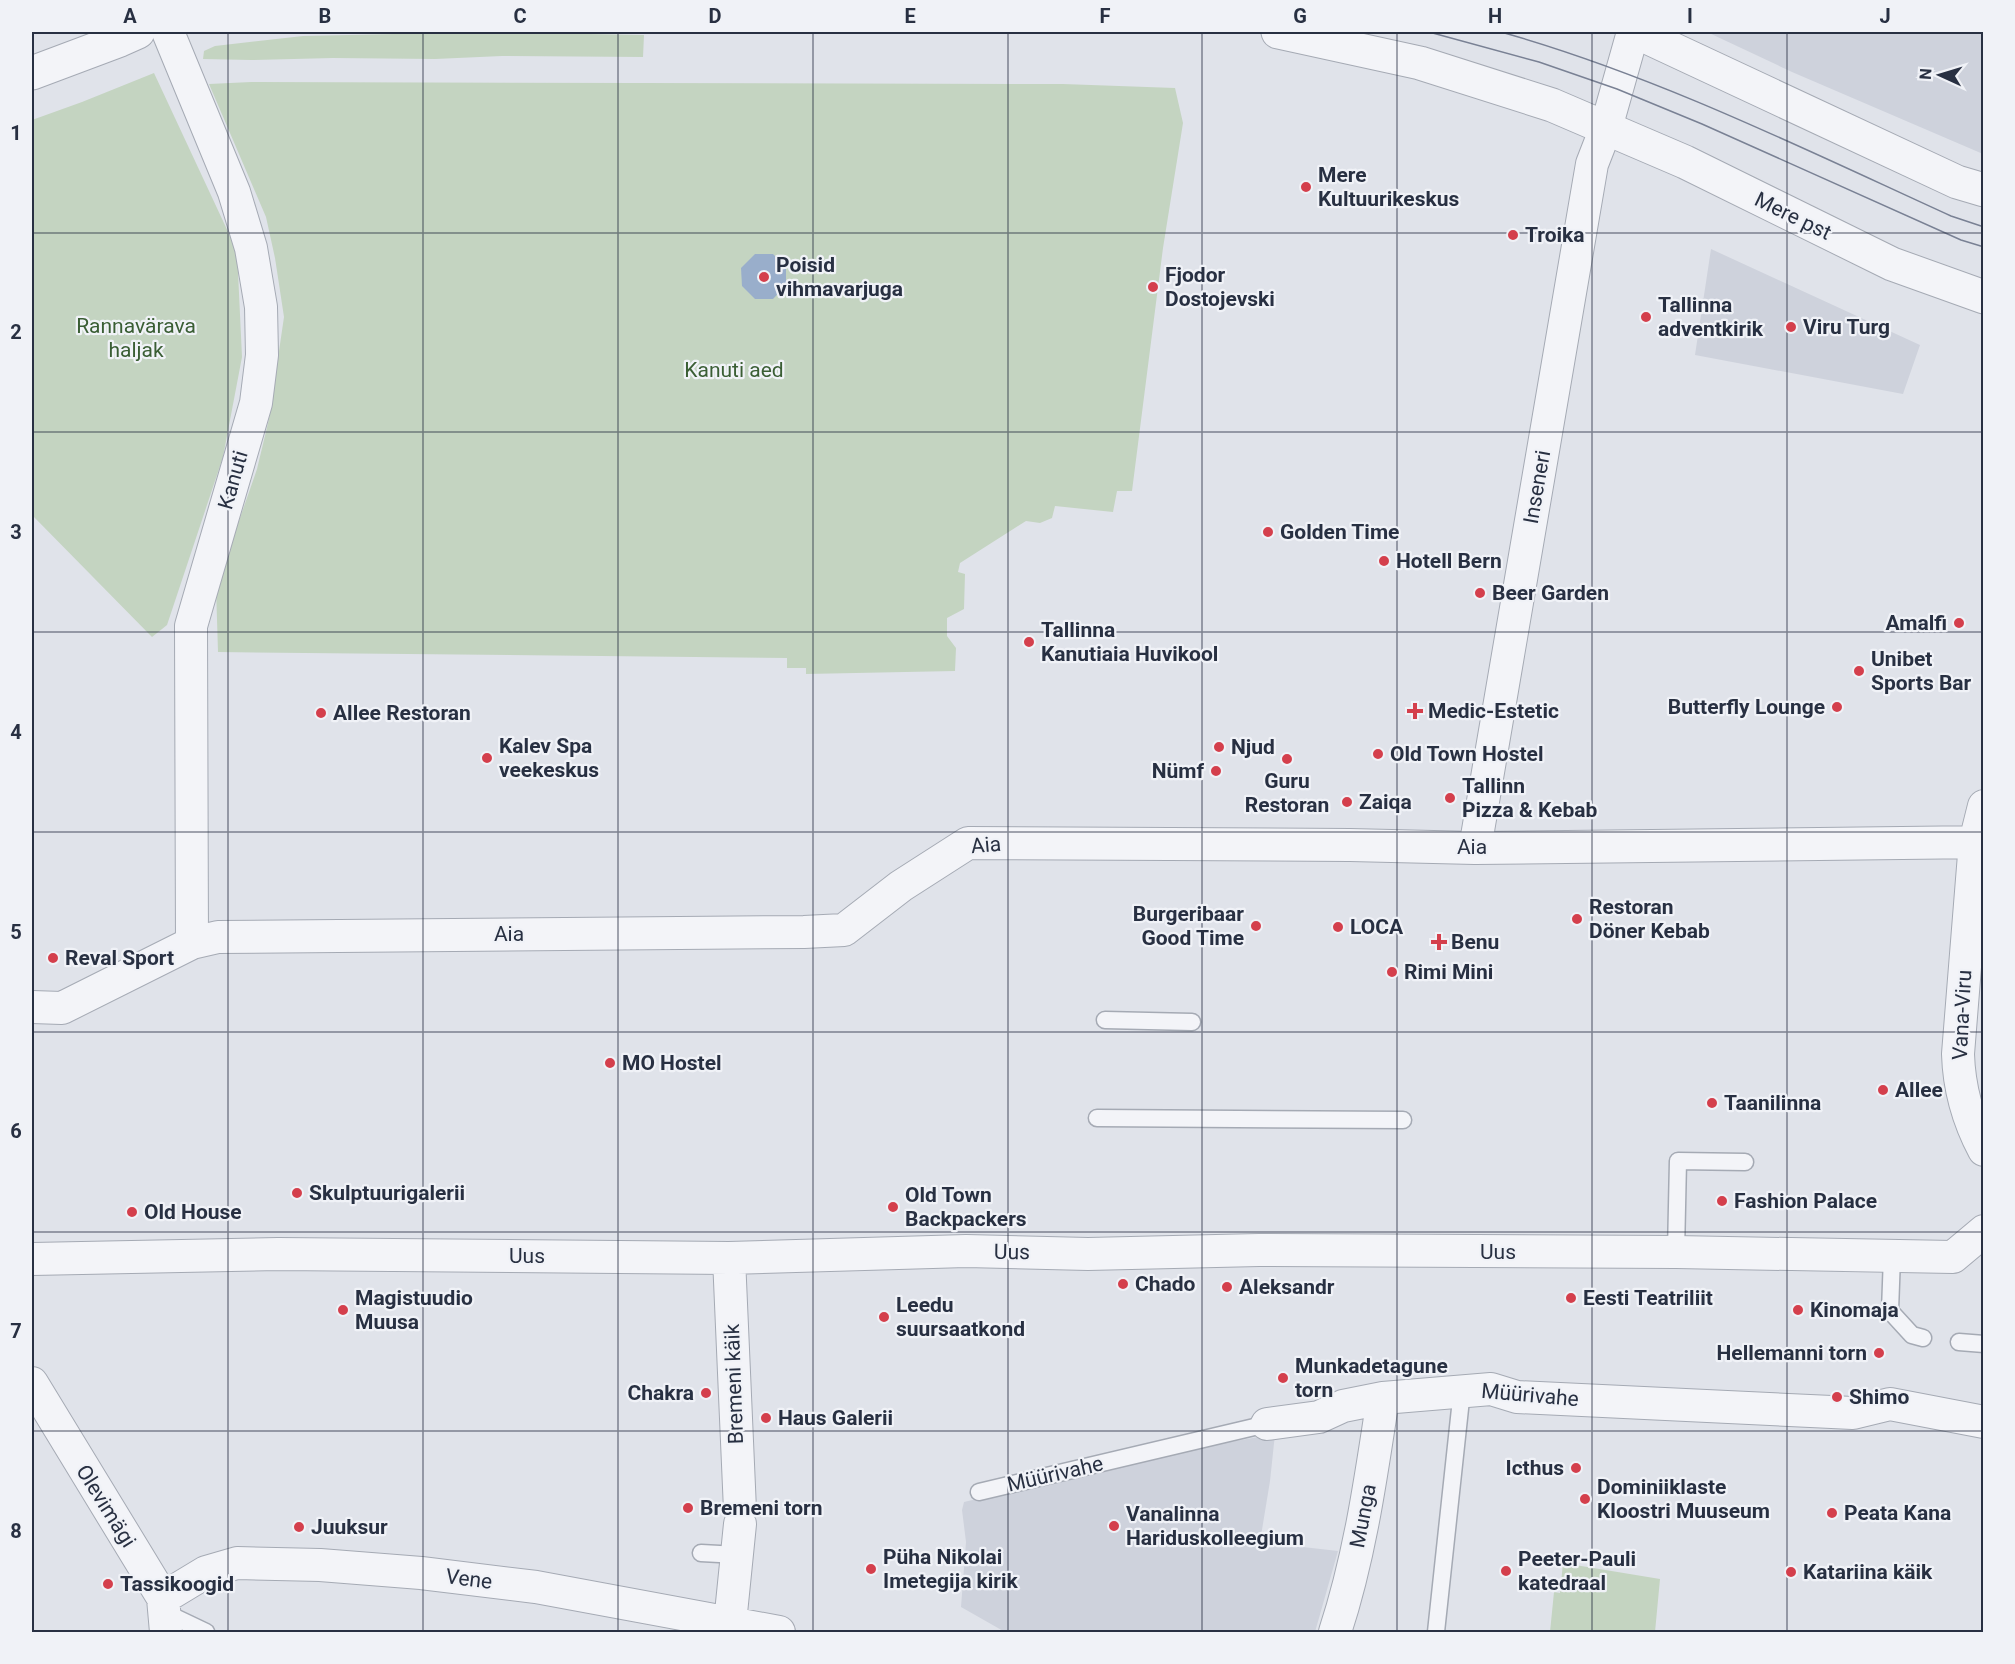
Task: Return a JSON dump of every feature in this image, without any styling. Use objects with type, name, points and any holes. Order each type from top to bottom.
[{"type":"street","points":[[32,73],[138,32]]},
{"type":"street","name":"Kanuti","points":[[168,32],[234,192],[251,248],[261,307],[262,355],[256,403],[191,626],[192,943]]},
{"type":"street","name":"Mere pst","points":[[1278,32],[1420,63],[1552,105],[1685,162],[1892,264],[1983,297]]},
{"type":"street","points":[[1606,128],[1634,32],[1958,182],[1983,190]]},
{"type":"street","name":"Inseneri","points":[[1475,848],[1592,164],[1606,128]]},
{"type":"street","name":"Vana-Viru","points":[[1983,806],[1958,1054],[1961,1089],[1975,1134],[1983,1150]]},
{"type":"street","name":"Aia","points":[[32,1007],[62,1008],[192,943],[218,938],[309,935],[844,930],[901,885],[968,843],[1475,848],[1979,842]]},
{"type":"street","name":"Uus","points":[[32,1259],[278,1254],[729,1258],[966,1251],[1088,1254],[1259,1251],[1676,1252],[1953,1257],[1983,1231]]},
{"type":"street","name":"Bremeni käik","points":[[729,1258],[740,1517],[730,1623]]},
{"type":"street","name":"Olevimägi","points":[[32,1383],[164,1614]]},
{"type":"street","name":"Müürivahe","points":[[1267,1424],[1319,1417],[1343,1406],[1383,1398],[1491,1389],[1516,1397],[1853,1413],[1890,1404],[1983,1422]]},
{"type":"street","name":"Munga","points":[[1335,1632],[1364,1522],[1383,1398]]},
{"type":"street","name":"Vene","points":[[164,1614],[206,1572],[237,1563],[320,1565],[421,1573],[536,1587],[779,1632]]},
{"type":"lane","points":[[1105,1020],[1192,1022]]},
{"type":"lane","points":[[1096,1118],[1403,1120]]},
{"type":"lane","points":[[1676,1252],[1678,1161],[1744,1162]]},
{"type":"lane","points":[[1892,1256],[1890,1311],[1912,1335],[1923,1338]]},
{"type":"lane","points":[[1959,1342],[1983,1344]]},
{"type":"lane","points":[[1436,1632],[1462,1390]]},
{"type":"lane","name":"Müürivahe","points":[[979,1492],[1267,1424]]},
{"type":"lane","points":[[701,1553],[738,1555]]},
{"type":"lane","points":[[164,1614],[206,1632]]},
{"type":"shaded area","points":[[1707,32],[1983,32],[1983,154],[1792,72]]},
{"type":"shaded area","name":"Viru Turg","points":[[1711,249],[1920,345],[1903,394],[1695,355]]},
{"type":"shaded area","name":"Vanalinna Hariduskolleegium","points":[[1275,1434],[1260,1542],[1338,1551],[1315,1632],[1005,1632],[961,1607],[966,1542],[962,1510],[964,1502],[1175,1452]]},
{"type":"green space","points":[[486,32],[644,35],[643,57],[203,59],[204,51],[215,46],[303,36]]},
{"type":"green space","name":"Rannavärava haljak","points":[[154,73],[237,251],[242,357],[223,457],[167,625],[152,637],[32,515],[32,120]]},
{"type":"green space","name":"Kanuti aed","points":[[251,82],[1063,84],[1175,88],[1183,123],[1163,248],[1132,491],[1117,491],[1113,512],[1055,506],[1052,518],[1040,523],[1026,521],[960,563],[958,572],[965,574],[964,609],[947,618],[947,636],[956,648],[955,671],[806,674],[806,668],[787,668],[787,658],[218,652],[216,587],[257,469],[269,419],[284,317],[266,217],[209,84]]},
{"type":"green space","points":[[1563,1563],[1660,1579],[1655,1632],[1550,1632],[1554,1592],[1560,1593]]},
{"type":"water","points":[[755,254],[773,254],[786,267],[786,285],[773,299],[755,299],[742,286],[741,268]]},
{"type":"tram line","points":[[1429,32],[1539,62],[1617,89],[1702,124],[1961,240],[1984,247]]},
{"type":"tram line","points":[[1501,32],[1559,50],[1673,92],[1729,115],[1951,216],[1984,227]]},
{"type":"place","name":"Mere Kultuurikeskus","points":[[1306,187]]},
{"type":"place","name":"Troika","points":[[1513,235]]},
{"type":"place","name":"Poisid vihmavarjuga","points":[[764,277]]},
{"type":"place","name":"Fjodor Dostojevski","points":[[1153,287]]},
{"type":"place","name":"Tallinna adventkirik","points":[[1646,317]]},
{"type":"place","name":"Viru Turg","points":[[1791,327]]},
{"type":"place","name":"Golden Time","points":[[1268,532]]},
{"type":"place","name":"Hotell Bern","points":[[1384,561]]},
{"type":"place","name":"Beer Garden","points":[[1480,593]]},
{"type":"place","name":"Amalfi","points":[[1959,623]]},
{"type":"place","name":"Tallinna Kanutiaia Huvikool","points":[[1029,642]]},
{"type":"place","name":"Unibet Sports Bar","points":[[1859,671]]},
{"type":"place","name":"Butterfly Lounge","points":[[1837,707]]},
{"type":"place","name":"Medic-Estetic","points":[[1415,711]]},
{"type":"place","name":"Allee Restoran","points":[[321,713]]},
{"type":"place","name":"Njud","points":[[1219,747]]},
{"type":"place","name":"Old Town Hostel","points":[[1378,754]]},
{"type":"place","name":"Kalev Spa veekeskus","points":[[487,758]]},
{"type":"place","name":"Guru Restoran","points":[[1287,759]]},
{"type":"place","name":"Nümf","points":[[1216,771]]},
{"type":"place","name":"Tallinn Pizza & Kebab","points":[[1450,798]]},
{"type":"place","name":"Zaiqa","points":[[1347,802]]},
{"type":"place","name":"Restoran Döner Kebab","points":[[1577,919]]},
{"type":"place","name":"Burgeribaar Good Time","points":[[1256,926]]},
{"type":"place","name":"LOCA","points":[[1338,927]]},
{"type":"place","name":"Benu","points":[[1439,942]]},
{"type":"place","name":"Reval Sport","points":[[53,958]]},
{"type":"place","name":"Rimi Mini","points":[[1392,972]]},
{"type":"place","name":"MO Hostel","points":[[610,1063]]},
{"type":"place","name":"Allee","points":[[1883,1090]]},
{"type":"place","name":"Taanilinna","points":[[1712,1103]]},
{"type":"place","name":"Skulptuurigalerii","points":[[297,1193]]},
{"type":"place","name":"Fashion Palace","points":[[1722,1201]]},
{"type":"place","name":"Old Town Backpackers","points":[[893,1207]]},
{"type":"place","name":"Old House","points":[[132,1212]]},
{"type":"place","name":"Chado","points":[[1123,1284]]},
{"type":"place","name":"Aleksandr","points":[[1227,1287]]},
{"type":"place","name":"Eesti Teatriliit","points":[[1571,1298]]},
{"type":"place","name":"Magistuudio Muusa","points":[[343,1310]]},
{"type":"place","name":"Kinomaja","points":[[1798,1310]]},
{"type":"place","name":"Leedu suursaatkond","points":[[884,1317]]},
{"type":"place","name":"Hellemanni torn","points":[[1879,1353]]},
{"type":"place","name":"Munkadetagune torn","points":[[1283,1378]]},
{"type":"place","name":"Chakra","points":[[706,1393]]},
{"type":"place","name":"Shimo","points":[[1837,1397]]},
{"type":"place","name":"Haus Galerii","points":[[766,1418]]},
{"type":"place","name":"Icthus","points":[[1576,1468]]},
{"type":"place","name":"Dominiiklaste Kloostri Muuseum","points":[[1585,1499]]},
{"type":"place","name":"Bremeni torn","points":[[688,1508]]},
{"type":"place","name":"Peata Kana","points":[[1832,1513]]},
{"type":"place","name":"Vanalinna Hariduskolleegium","points":[[1114,1526]]},
{"type":"place","name":"Juuksur","points":[[299,1527]]},
{"type":"place","name":"Püha Nikolai Imetegija kirik","points":[[871,1569]]},
{"type":"place","name":"Peeter-Pauli katedraal","points":[[1506,1571]]},
{"type":"place","name":"Katariina käik","points":[[1791,1572]]},
{"type":"place","name":"Tassikoogid","points":[[108,1584]]}]
